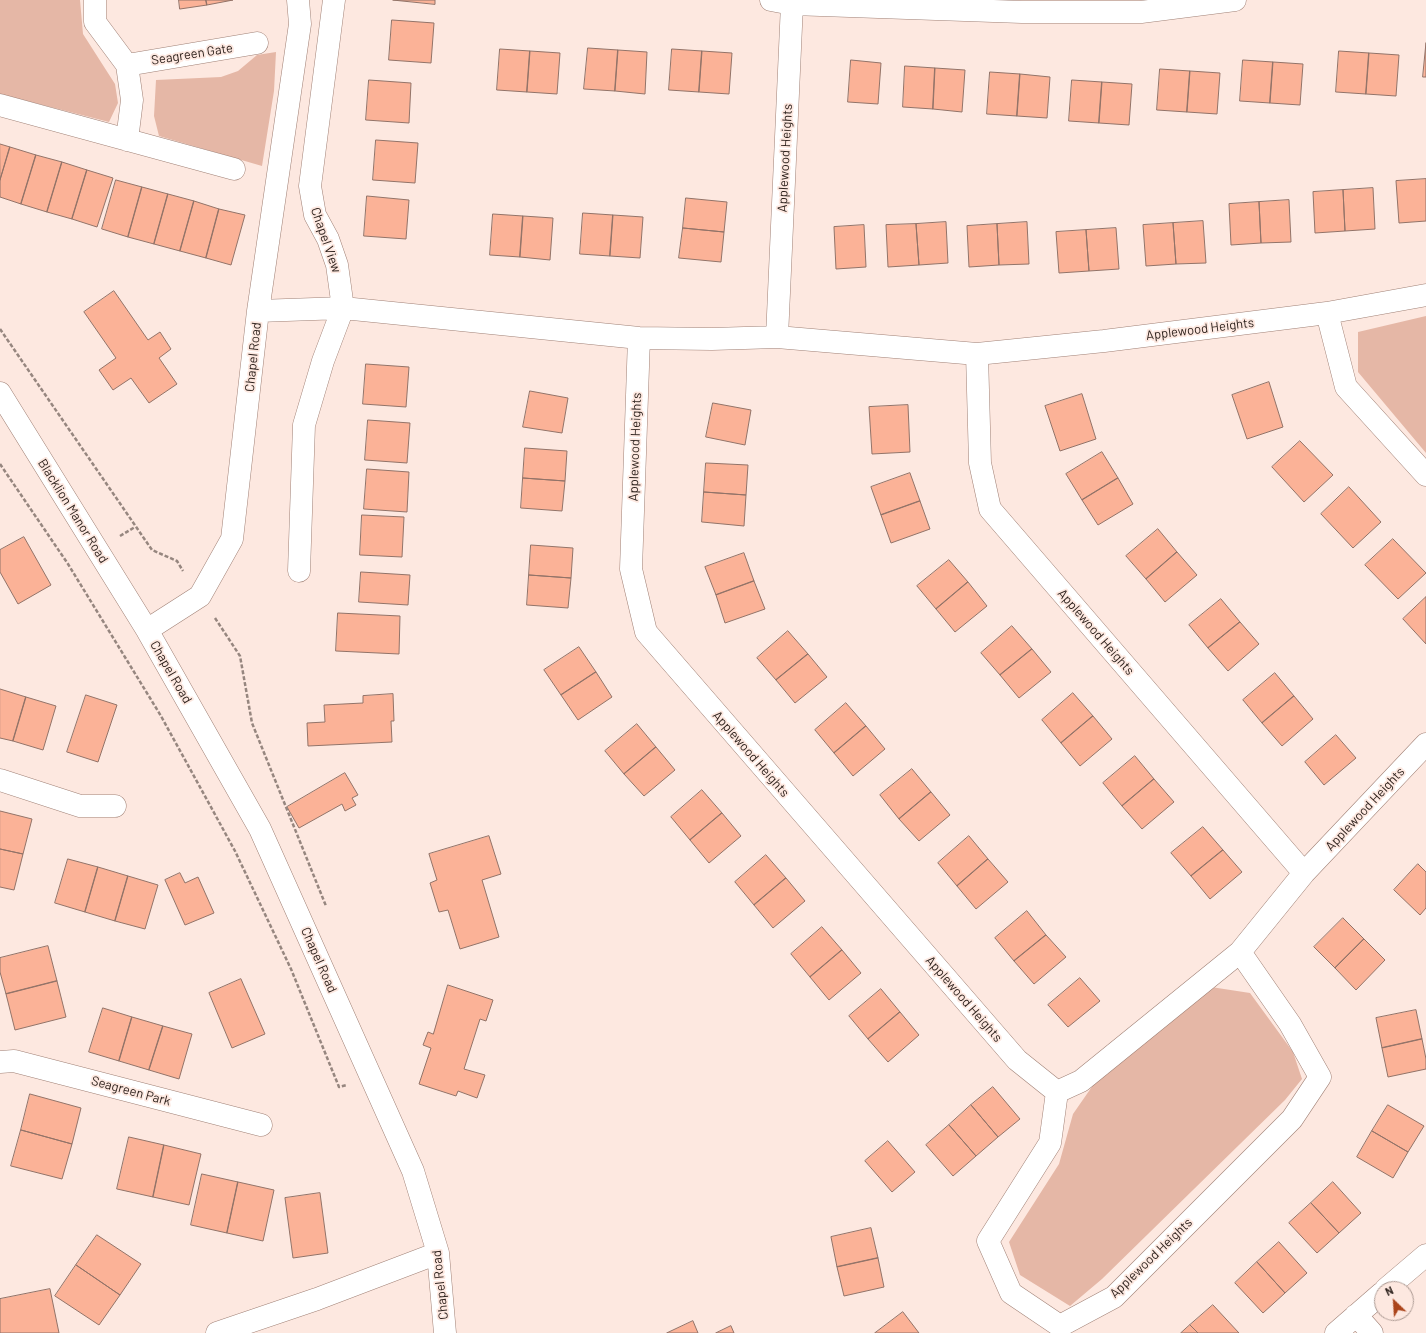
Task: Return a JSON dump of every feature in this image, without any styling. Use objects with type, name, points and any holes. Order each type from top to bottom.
[{"type":"street","points":[[94,0],[95,22],[127,65],[132,100],[127,140]]},
{"type":"street","name":"Chapel Road","points":[[298,0],[300,24],[258,311],[232,539],[200,596],[147,630],[260,829],[413,1171],[438,1253],[445,1333]]},
{"type":"street","name":"Chapel View","points":[[299,571],[304,425],[323,361],[343,308],[337,265],[328,239],[315,215],[310,186],[334,0]]},
{"type":"street","name":"Applewood Heights","points":[[777,337],[782,2],[1023,6],[1141,12],[1235,0]]},
{"type":"street","name":"Seagreen Gate","points":[[127,65],[257,43]]},
{"type":"street","points":[[0,105],[234,170]]},
{"type":"street","name":"Applewood Heights","points":[[258,311],[343,308],[639,338],[712,339],[777,337],[977,354],[1104,341],[1327,313],[1426,295]]},
{"type":"street","points":[[1327,313],[1346,387],[1426,475]]},
{"type":"street","name":"Applewood Heights","points":[[639,338],[631,569],[646,632],[1017,1060],[1057,1092]]},
{"type":"street","name":"Applewood Heights","points":[[977,354],[980,463],[990,509],[1304,873]]},
{"type":"street","name":"Blacklion Manor Road","points":[[0,392],[147,630]]},
{"type":"street","name":"Applewood Heights","points":[[1057,1092],[1080,1081],[1240,952],[1304,873],[1426,744]]},
{"type":"street","points":[[0,780],[80,806],[115,806]]},
{"type":"street","name":"Applewood Heights","points":[[1057,1092],[1050,1143],[988,1241],[1011,1293],[1060,1326],[1114,1297],[1292,1119],[1320,1076],[1290,1024],[1240,952]]},
{"type":"street","name":"Seagreen Park","points":[[0,1062],[14,1061],[261,1125]]},
{"type":"street","points":[[217,1333],[317,1299],[438,1253]]},
{"type":"street","points":[[1395,1281],[1426,1255]]},
{"type":"street","points":[[1336,1333],[1374,1300]]},
{"type":"street","points":[[1356,1315],[1372,1333]]},
{"type":"path","points":[[0,329],[152,550],[177,561],[240,656],[252,723],[326,907]]},
{"type":"path","points":[[0,464],[68,564],[161,716],[220,824],[291,969],[339,1087],[373,1080]]},
{"type":"shaded area","points":[[0,0],[80,0],[83,34],[115,84],[118,103],[109,122],[0,94]]},
{"type":"shaded area","points":[[276,52],[274,91],[262,166],[159,136],[154,116],[156,80],[221,77],[238,71],[257,55]]},
{"type":"shaded area","points":[[1426,316],[1426,453],[1358,372],[1358,332]]},
{"type":"shaded area","points":[[1211,987],[1250,993],[1293,1052],[1302,1079],[1285,1100],[1102,1279],[1070,1306],[1020,1275],[1009,1242],[1059,1164],[1073,1114],[1098,1078]]},
{"type":"building","points":[[179,0],[206,0],[207,5],[180,9]]},
{"type":"building","points":[[206,0],[233,0],[207,5]]},
{"type":"building","points":[[393,0],[435,0],[435,4]]},
{"type":"building","points":[[392,20],[434,23],[431,63],[389,60]]},
{"type":"building","points":[[1426,43],[1426,77],[1423,77]]},
{"type":"building","points":[[588,48],[618,50],[615,91],[584,89]]},
{"type":"building","points":[[500,49],[530,51],[527,92],[497,90]]},
{"type":"building","points":[[672,49],[702,51],[699,92],[669,90]]},
{"type":"building","points":[[618,50],[647,52],[645,94],[615,91]]},
{"type":"building","points":[[530,51],[560,53],[557,94],[527,92]]},
{"type":"building","points":[[702,51],[732,53],[729,94],[699,92]]},
{"type":"building","points":[[1339,51],[1369,53],[1366,94],[1336,92]]},
{"type":"building","points":[[1369,53],[1399,55],[1396,96],[1366,94]]},
{"type":"building","points":[[851,60],[881,63],[878,104],[848,102]]},
{"type":"building","points":[[1243,60],[1273,62],[1270,103],[1240,101]]},
{"type":"building","points":[[1273,62],[1303,64],[1300,105],[1270,103]]},
{"type":"building","points":[[905,66],[935,68],[933,109],[903,107]]},
{"type":"building","points":[[935,68],[965,70],[962,112],[933,109]]},
{"type":"building","points":[[1160,69],[1190,71],[1187,112],[1157,110]]},
{"type":"building","points":[[1190,71],[1220,73],[1217,114],[1187,112]]},
{"type":"building","points":[[990,72],[1020,74],[1017,116],[987,114]]},
{"type":"building","points":[[1020,74],[1050,77],[1047,118],[1017,116]]},
{"type":"building","points":[[369,80],[411,83],[409,123],[366,120]]},
{"type":"building","points":[[1072,80],[1102,82],[1099,123],[1069,121]]},
{"type":"building","points":[[1102,82],[1132,84],[1129,125],[1099,123]]},
{"type":"building","points":[[376,140],[418,143],[415,183],[373,180]]},
{"type":"building","points":[[0,144],[10,147],[0,180]]},
{"type":"building","points":[[10,147],[36,155],[21,204],[0,197],[0,180]]},
{"type":"building","points":[[36,155],[62,162],[47,212],[21,204]]},
{"type":"building","points":[[62,162],[87,170],[72,219],[47,212]]},
{"type":"building","points":[[87,170],[113,178],[97,227],[72,219]]},
{"type":"building","points":[[1426,179],[1426,221],[1399,223],[1396,181]]},
{"type":"building","points":[[116,180],[142,187],[128,237],[102,229]]},
{"type":"building","points":[[142,187],[168,194],[154,244],[128,237]]},
{"type":"building","points":[[1373,188],[1375,229],[1345,231],[1343,190]]},
{"type":"building","points":[[1343,190],[1345,231],[1315,233],[1313,192]]},
{"type":"building","points":[[168,194],[194,201],[180,251],[154,244]]},
{"type":"building","points":[[367,196],[409,200],[406,239],[364,236]]},
{"type":"building","points":[[686,198],[727,202],[724,232],[683,228]]},
{"type":"building","points":[[1289,200],[1291,242],[1261,243],[1259,202]]},
{"type":"building","points":[[194,201],[219,209],[206,258],[180,251]]},
{"type":"building","points":[[1259,202],[1261,243],[1231,245],[1229,204]]},
{"type":"building","points":[[219,209],[245,215],[231,265],[206,258]]},
{"type":"building","points":[[583,213],[613,215],[610,256],[580,254]]},
{"type":"building","points":[[493,214],[523,216],[520,257],[490,255]]},
{"type":"building","points":[[613,215],[643,217],[640,258],[610,256]]},
{"type":"building","points":[[523,216],[553,218],[550,260],[520,257]]},
{"type":"building","points":[[1203,221],[1206,263],[1176,264],[1173,223]]},
{"type":"building","points":[[946,222],[948,263],[919,265],[916,224]]},
{"type":"building","points":[[1027,222],[1029,264],[999,265],[997,224]]},
{"type":"building","points":[[1173,223],[1176,264],[1146,266],[1143,225]]},
{"type":"building","points":[[916,224],[919,265],[888,267],[886,225]]},
{"type":"building","points":[[997,224],[999,265],[969,267],[967,226]]},
{"type":"building","points":[[864,225],[866,267],[836,269],[834,227]]},
{"type":"building","points":[[683,228],[724,232],[721,262],[679,258]]},
{"type":"building","points":[[1116,228],[1119,269],[1089,271],[1086,230]]},
{"type":"building","points":[[1086,230],[1089,271],[1059,273],[1056,232]]},
{"type":"building","points":[[114,291],[148,340],[160,332],[171,349],[159,358],[177,384],[149,403],[131,378],[113,390],[99,370],[116,358],[84,312]]},
{"type":"building","points":[[366,364],[409,367],[406,407],[363,404]]},
{"type":"building","points":[[1269,382],[1283,427],[1247,439],[1232,395]]},
{"type":"building","points":[[530,391],[568,398],[562,433],[523,427]]},
{"type":"building","points":[[1082,394],[1096,439],[1060,451],[1045,406]]},
{"type":"building","points":[[713,403],[751,410],[745,445],[706,437]]},
{"type":"building","points":[[908,405],[910,452],[872,454],[869,407]]},
{"type":"building","points":[[368,420],[410,423],[407,463],[365,460]]},
{"type":"building","points":[[1300,441],[1333,475],[1304,502],[1272,467]]},
{"type":"building","points":[[525,448],[567,451],[565,481],[523,478]]},
{"type":"building","points":[[1102,452],[1118,478],[1082,500],[1066,474]]},
{"type":"building","points":[[706,463],[748,465],[746,495],[704,492]]},
{"type":"building","points":[[367,469],[409,472],[407,512],[364,509]]},
{"type":"building","points":[[910,473],[920,501],[881,515],[871,487]]},
{"type":"building","points":[[523,478],[565,481],[562,511],[521,508]]},
{"type":"building","points":[[1118,478],[1133,504],[1098,525],[1082,500]]},
{"type":"building","points":[[1349,487],[1381,522],[1353,548],[1321,514]]},
{"type":"building","points":[[704,492],[746,495],[744,526],[702,522]]},
{"type":"building","points":[[920,501],[930,529],[891,543],[881,515]]},
{"type":"building","points":[[362,515],[404,517],[402,557],[360,555]]},
{"type":"building","points":[[1158,529],[1177,552],[1146,579],[1126,556]]},
{"type":"building","points":[[24,537],[51,585],[18,604],[0,572],[0,550]]},
{"type":"building","points":[[1393,539],[1426,573],[1398,599],[1365,565]]},
{"type":"building","points":[[531,545],[573,548],[571,578],[529,575]]},
{"type":"building","points":[[1177,552],[1197,575],[1165,602],[1146,579]]},
{"type":"building","points":[[744,553],[754,581],[716,595],[705,567]]},
{"type":"building","points":[[949,560],[968,582],[936,609],[917,586]]},
{"type":"building","points":[[361,572],[410,575],[408,605],[359,602]]},
{"type":"building","points":[[529,575],[571,578],[568,608],[527,605]]},
{"type":"building","points":[[754,581],[765,609],[725,623],[716,595]]},
{"type":"building","points":[[968,582],[987,606],[955,632],[936,609]]},
{"type":"building","points":[[1426,597],[1426,644],[1403,619]]},
{"type":"building","points":[[1221,599],[1240,622],[1208,648],[1189,625]]},
{"type":"building","points":[[338,613],[400,616],[399,654],[336,651]]},
{"type":"building","points":[[1240,622],[1259,644],[1228,671],[1208,648]]},
{"type":"building","points":[[1012,626],[1032,649],[1000,675],[981,653]]},
{"type":"building","points":[[788,631],[808,654],[776,680],[757,658]]},
{"type":"building","points":[[579,647],[596,672],[561,695],[544,670]]},
{"type":"building","points":[[1032,649],[1051,672],[1019,698],[1000,675]]},
{"type":"building","points":[[808,654],[827,677],[795,703],[776,680]]},
{"type":"building","points":[[596,672],[612,697],[578,720],[561,695]]},
{"type":"building","points":[[1275,673],[1294,696],[1262,723],[1243,700]]},
{"type":"building","points":[[0,689],[26,697],[13,741],[0,738]]},
{"type":"building","points":[[1073,693],[1093,716],[1061,743],[1042,720]]},
{"type":"building","points":[[393,694],[394,721],[391,721],[392,742],[308,746],[307,723],[325,722],[324,705],[363,703],[363,696]]},
{"type":"building","points":[[86,695],[117,705],[98,762],[67,752]]},
{"type":"building","points":[[1294,696],[1313,719],[1282,746],[1262,723]]},
{"type":"building","points":[[26,697],[56,706],[43,750],[13,741]]},
{"type":"building","points":[[846,703],[866,726],[834,753],[815,730]]},
{"type":"building","points":[[1093,716],[1112,739],[1080,766],[1061,743]]},
{"type":"building","points":[[637,724],[656,747],[624,774],[605,751]]},
{"type":"building","points":[[866,726],[885,749],[853,776],[834,753]]},
{"type":"building","points":[[1336,735],[1356,758],[1324,785],[1305,762]]},
{"type":"building","points":[[656,747],[675,770],[644,796],[624,774]]},
{"type":"building","points":[[1135,756],[1154,779],[1122,806],[1103,783]]},
{"type":"building","points":[[912,769],[931,792],[899,819],[880,795]]},
{"type":"building","points":[[345,773],[358,795],[352,798],[356,805],[345,811],[342,804],[299,828],[287,807]]},
{"type":"building","points":[[1154,779],[1174,802],[1142,829],[1122,806]]},
{"type":"building","points":[[702,790],[722,813],[690,840],[671,817]]},
{"type":"building","points":[[931,792],[950,815],[919,841],[899,819]]},
{"type":"building","points":[[0,811],[32,819],[23,854],[0,849]]},
{"type":"building","points":[[722,813],[741,836],[709,863],[690,840]]},
{"type":"building","points":[[1203,827],[1223,850],[1191,876],[1171,853]]},
{"type":"building","points":[[489,836],[501,874],[482,880],[499,937],[460,949],[448,910],[439,912],[430,883],[437,880],[429,854]]},
{"type":"building","points":[[969,836],[988,859],[957,886],[938,863]]},
{"type":"building","points":[[0,849],[23,854],[14,890],[0,887]]},
{"type":"building","points":[[1223,850],[1242,872],[1210,899],[1191,876]]},
{"type":"building","points":[[766,855],[786,878],[754,905],[735,882]]},
{"type":"building","points":[[68,859],[98,867],[85,912],[55,903]]},
{"type":"building","points":[[988,859],[1008,882],[976,909],[957,886]]},
{"type":"building","points":[[1418,864],[1426,872],[1426,908],[1420,915],[1394,890]]},
{"type":"building","points":[[98,867],[128,876],[115,921],[85,912]]},
{"type":"building","points":[[180,873],[185,883],[198,877],[214,913],[185,925],[165,880]]},
{"type":"building","points":[[128,876],[158,885],[145,929],[115,921]]},
{"type":"building","points":[[786,878],[805,901],[773,928],[754,905]]},
{"type":"building","points":[[1027,911],[1046,935],[1014,961],[995,938]]},
{"type":"building","points":[[1343,918],[1364,939],[1335,968],[1314,947]]},
{"type":"building","points":[[822,927],[842,950],[810,977],[791,954]]},
{"type":"building","points":[[1046,935],[1066,957],[1034,984],[1014,961]]},
{"type":"building","points":[[1364,939],[1385,960],[1356,990],[1335,968]]},
{"type":"building","points":[[48,946],[57,981],[6,994],[0,972],[0,958]]},
{"type":"building","points":[[842,950],[861,973],[829,1000],[810,977]]},
{"type":"building","points":[[1080,978],[1100,1001],[1068,1027],[1048,1005]]},
{"type":"building","points":[[241,979],[265,1034],[232,1048],[209,993]]},
{"type":"building","points":[[57,981],[66,1017],[15,1030],[6,994]]},
{"type":"building","points":[[448,985],[493,1000],[486,1021],[480,1019],[464,1069],[485,1075],[477,1098],[458,1091],[456,1096],[419,1084],[431,1048],[423,1045],[428,1032],[433,1034]]},
{"type":"building","points":[[881,989],[900,1012],[868,1039],[849,1016]]},
{"type":"building","points":[[103,1008],[132,1017],[119,1061],[89,1052]]},
{"type":"building","points":[[1416,1010],[1422,1039],[1382,1048],[1376,1018]]},
{"type":"building","points":[[900,1012],[919,1035],[888,1062],[868,1039]]},
{"type":"building","points":[[132,1017],[163,1026],[149,1070],[119,1061]]},
{"type":"building","points":[[163,1026],[192,1034],[179,1079],[149,1070]]},
{"type":"building","points":[[1422,1039],[1426,1059],[1426,1069],[1388,1077],[1382,1048]]},
{"type":"building","points":[[993,1087],[1020,1119],[998,1137],[971,1105]]},
{"type":"building","points":[[30,1094],[81,1108],[72,1144],[21,1130]]},
{"type":"building","points":[[971,1105],[998,1137],[976,1156],[949,1125]]},
{"type":"building","points":[[1388,1105],[1424,1126],[1408,1152],[1372,1131]]},
{"type":"building","points":[[949,1125],[976,1156],[953,1176],[926,1145]]},
{"type":"building","points":[[21,1130],[72,1144],[62,1179],[11,1166]]},
{"type":"building","points":[[1372,1131],[1408,1152],[1393,1178],[1357,1157]]},
{"type":"building","points":[[129,1137],[164,1145],[153,1197],[117,1189]]},
{"type":"building","points":[[888,1141],[915,1172],[892,1192],[865,1161]]},
{"type":"building","points":[[164,1145],[201,1154],[189,1205],[153,1197]]},
{"type":"building","points":[[202,1174],[238,1182],[227,1233],[191,1225]]},
{"type":"building","points":[[238,1182],[274,1190],[263,1241],[227,1233]]},
{"type":"building","points":[[1333,1182],[1361,1213],[1339,1233],[1311,1203]]},
{"type":"building","points":[[320,1193],[328,1253],[293,1258],[285,1198]]},
{"type":"building","points":[[1311,1203],[1339,1233],[1317,1253],[1289,1223]]},
{"type":"building","points":[[871,1228],[878,1258],[837,1267],[831,1237]]},
{"type":"building","points":[[97,1235],[141,1264],[120,1295],[76,1265]]},
{"type":"building","points":[[1279,1242],[1307,1273],[1285,1293],[1257,1262]]},
{"type":"building","points":[[878,1258],[884,1287],[844,1296],[837,1267]]},
{"type":"building","points":[[1257,1262],[1285,1293],[1263,1313],[1235,1283]]},
{"type":"building","points":[[76,1265],[120,1295],[99,1325],[55,1296]]},
{"type":"building","points":[[50,1289],[59,1333],[0,1333],[0,1299]]},
{"type":"building","points":[[1213,1305],[1239,1333],[1198,1333],[1190,1325]]},
{"type":"building","points":[[903,1312],[919,1333],[875,1333]]},
{"type":"building","points":[[693,1321],[698,1333],[667,1333]]},
{"type":"building","points":[[1190,1325],[1198,1333],[1181,1333]]},
{"type":"building","points":[[731,1326],[734,1333],[716,1333]]}]
